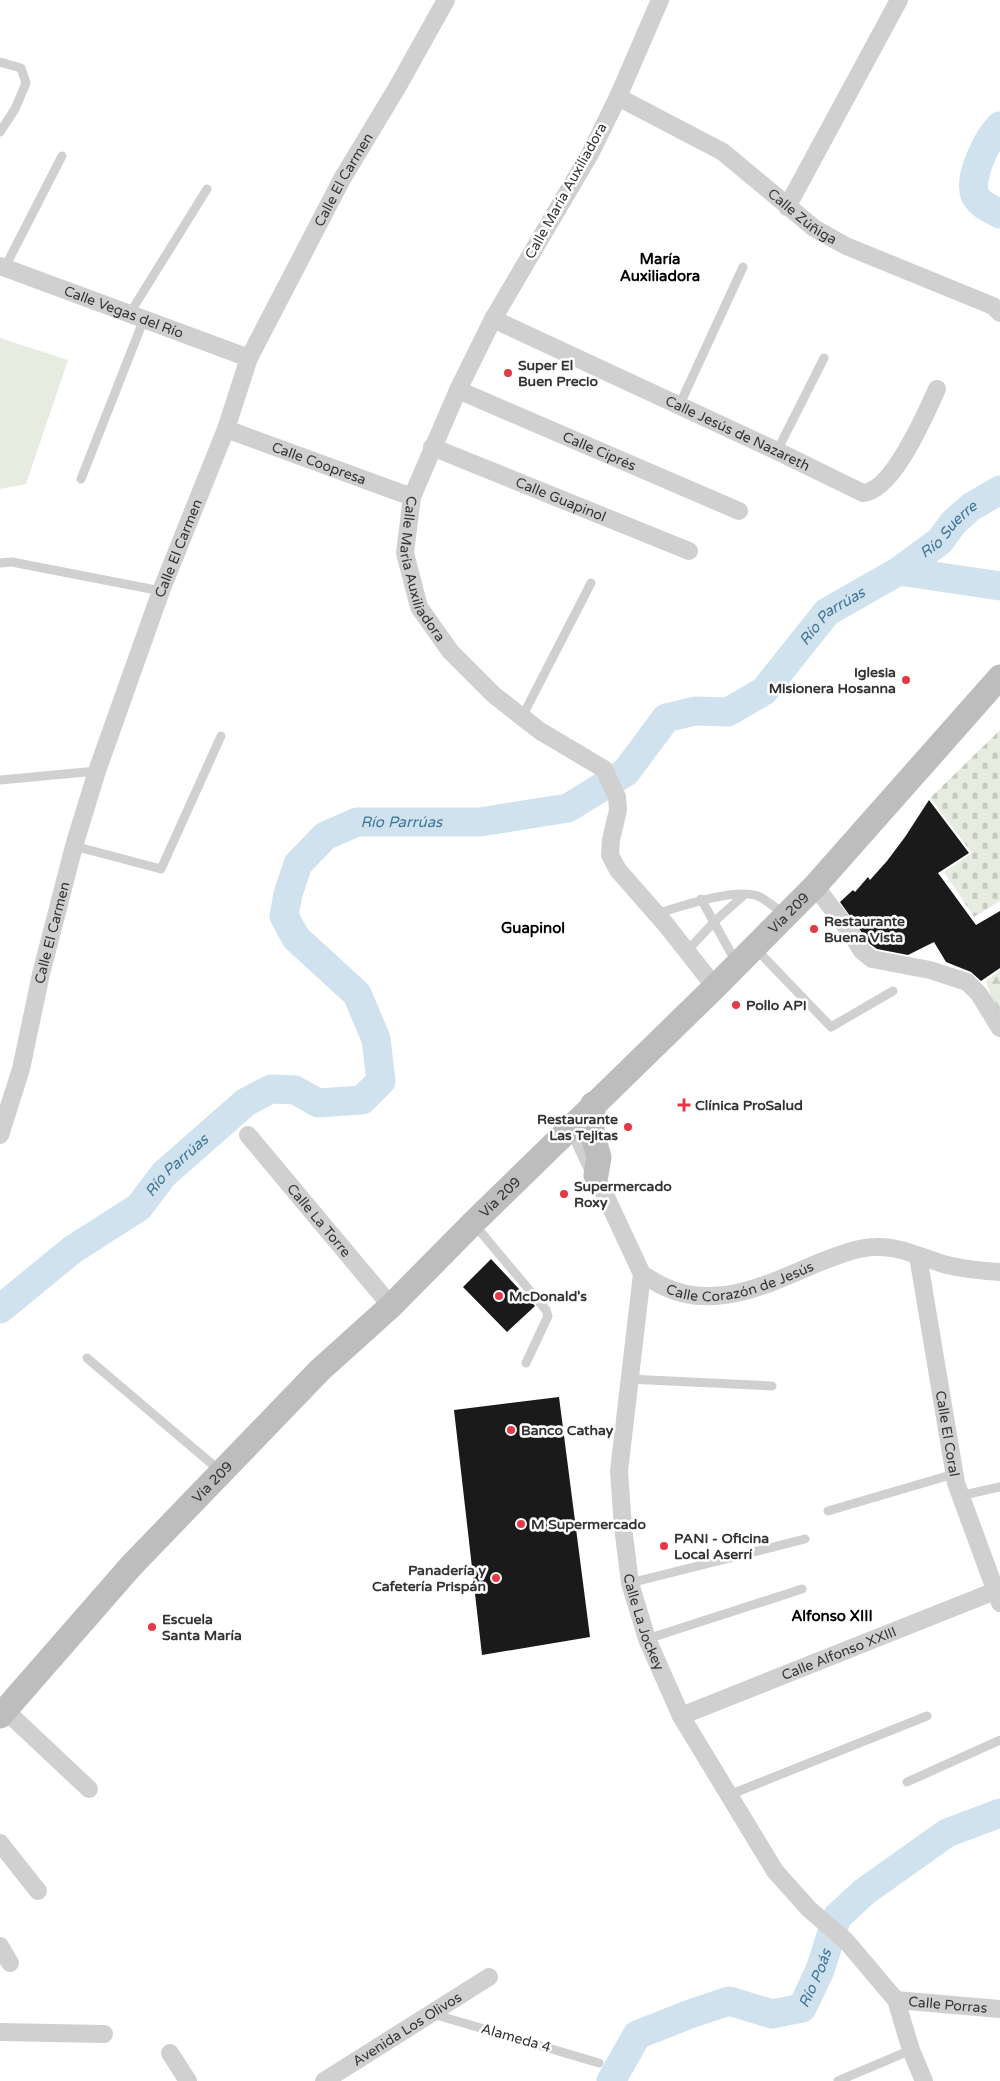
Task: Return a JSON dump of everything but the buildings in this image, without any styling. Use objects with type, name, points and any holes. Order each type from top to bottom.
[{"type":"main road","name":"Vía 209","points":[[2,1713],[131,1566],[320,1370],[391,1306],[572,1124],[715,987],[815,886],[1000,677]]},
{"type":"main road","points":[[593,1104],[592,1132],[599,1157],[596,1175]]},
{"type":"street","name":"Calle El Carmen","points":[[0,1135],[21,1069],[41,974],[74,846],[97,771],[161,591],[226,429],[250,358],[342,179],[398,86],[446,0]]},
{"type":"street","name":"Calle María Auxiliadora","points":[[660,0],[618,97],[590,154],[493,319],[458,390],[432,447],[412,498],[405,552],[419,607],[450,651],[494,695],[540,731],[604,769],[617,797],[618,810],[611,840],[610,855],[618,870],[715,987]]},
{"type":"street","points":[[787,207],[900,0]]},
{"type":"street","name":"Calle Zúñiga","points":[[618,97],[723,152],[814,228],[846,246],[994,306],[1000,313]]},
{"type":"street","name":"Calle Vegas del Río","points":[[3,267],[250,358]]},
{"type":"street","name":"Calle Jesús de Nazareth","points":[[493,319],[863,493],[872,492],[880,487],[898,463],[918,431],[937,389]]},
{"type":"street","name":"Calle Ciprés","points":[[458,390],[739,511]]},
{"type":"street","name":"Calle Coopresa","points":[[226,429],[412,498]]},
{"type":"street","name":"Calle Guapinol","points":[[432,447],[689,551]]},
{"type":"street","points":[[815,886],[850,932],[862,952],[872,959],[930,970],[967,982],[979,994],[1000,1028]]},
{"type":"street","points":[[572,1124],[642,1274]]},
{"type":"street","name":"Calle La Torre","points":[[248,1135],[391,1306]]},
{"type":"street","name":"Calle Corazón de Jesús","points":[[642,1274],[664,1287],[681,1293],[705,1297],[741,1292],[768,1284],[836,1256],[862,1248],[877,1246],[899,1250],[949,1265],[1000,1272]]},
{"type":"street","name":"Calle El Coral","points":[[918,1256],[959,1496],[998,1597]]},
{"type":"street","name":"Calle La Jockey","points":[[642,1274],[628,1379],[619,1471],[630,1583],[647,1639],[681,1716],[775,1871],[809,1909],[846,1941],[896,2000]]},
{"type":"street","name":"Calle Alfonso XXIII","points":[[681,1716],[998,1597]]},
{"type":"street","points":[[2,1713],[88,1789]]},
{"type":"street","points":[[0,1843],[38,1891]]},
{"type":"street","points":[[0,1946],[10,1963]]},
{"type":"street","name":"Avenida Los Olivos","points":[[325,2081],[489,1977]]},
{"type":"street","points":[[896,2000],[911,2050],[924,2081]]},
{"type":"street","name":"Calle Porras","points":[[896,2000],[1000,2009]]},
{"type":"street","points":[[0,2032],[104,2034]]},
{"type":"street","points":[[170,2053],[188,2081]]},
{"type":"lane","points":[[0,62],[21,68],[26,82],[15,109],[0,132]]},
{"type":"lane","points":[[3,267],[62,156]]},
{"type":"lane","points":[[81,479],[137,316],[207,189]]},
{"type":"lane","points":[[679,406],[743,267]]},
{"type":"lane","points":[[777,451],[824,358]]},
{"type":"lane","points":[[0,563],[12,562],[161,591]]},
{"type":"lane","points":[[522,717],[591,584]]},
{"type":"lane","points":[[74,846],[161,869],[221,736]]},
{"type":"lane","points":[[0,780],[97,771]]},
{"type":"lane","points":[[656,914],[701,899],[744,894],[758,896],[786,915]]},
{"type":"lane","points":[[687,952],[715,921],[744,894]]},
{"type":"lane","points":[[701,899],[715,921],[746,956],[831,1027],[893,991]]},
{"type":"lane","points":[[473,1223],[546,1310],[548,1316],[526,1363]]},
{"type":"lane","points":[[87,1358],[222,1472]]},
{"type":"lane","points":[[628,1379],[772,1386]]},
{"type":"lane","points":[[828,1511],[954,1474]]},
{"type":"lane","points":[[959,1496],[1000,1487]]},
{"type":"lane","points":[[630,1583],[806,1539]]},
{"type":"lane","points":[[647,1639],[802,1589]]},
{"type":"lane","points":[[729,1795],[927,1716]]},
{"type":"lane","points":[[907,1782],[1000,1740]]},
{"type":"lane","name":"Alameda 4","points":[[433,2014],[599,2063]]},
{"type":"lane","points":[[838,2081],[911,2050]]},
{"type":"green space","points":[[0,338],[68,360],[26,484],[0,489]]},
{"type":"green space","points":[[1000,730],[1000,901],[974,917],[944,872],[972,853],[930,798]]},
{"type":"green space","points":[[1000,970],[1000,1015],[994,1006],[986,981]]},
{"type":"waterway","name":"Río Suerre","points":[[1000,126],[980,159],[974,179],[975,195],[986,206],[1000,214]]},
{"type":"waterway","name":"Río Suerre","points":[[899,571],[940,541],[953,523],[971,507],[1000,490]]},
{"type":"waterway","name":"Río Parrúas","points":[[0,1309],[72,1250],[139,1207],[164,1174],[246,1102],[271,1089],[295,1090],[318,1103],[362,1100],[381,1081],[376,1039],[357,994],[296,938],[284,916],[288,894],[298,864],[325,836],[357,822],[480,822],[568,808],[626,772],[666,718],[695,711],[728,712],[764,691],[827,612],[899,571],[1000,586]]},
{"type":"waterway","name":"Río Poás","points":[[611,2081],[637,2035],[690,2014],[729,2001],[772,2014],[802,2008],[820,1970],[837,1917],[864,1892],[947,1833],[1000,1813]]},
{"type":"place","name":"Super El Buen Precio","points":[[508,373]]},
{"type":"place","name":"Iglesia Misionera Hosanna","points":[[906,680]]},
{"type":"place","name":"Restaurante Buena Vista","points":[[814,929]]},
{"type":"place","name":"Pollo API","points":[[736,1005]]},
{"type":"place","name":"Clínica ProSalud","points":[[684,1105]]},
{"type":"place","name":"Restaurante Las Tejitas","points":[[628,1127]]},
{"type":"place","name":"Supermercado Roxy","points":[[564,1194]]},
{"type":"place","name":"McDonald's","points":[[499,1296]]},
{"type":"place","name":"Banco Cathay","points":[[511,1430]]},
{"type":"place","name":"M Supermercado","points":[[521,1524]]},
{"type":"place","name":"PANI - Oficina Local Aserrí","points":[[664,1546]]},
{"type":"place","name":"Panadería y Cafetería Prispán","points":[[496,1578]]},
{"type":"place","name":"Escuela Santa María","points":[[152,1627]]},
{"type":"district","name":"María Auxiliadora","points":[[660,268]]},
{"type":"district","name":"Guapinol","points":[[533,928]]},
{"type":"district","name":"Alfonso XIII","points":[[832,1616]]}]
